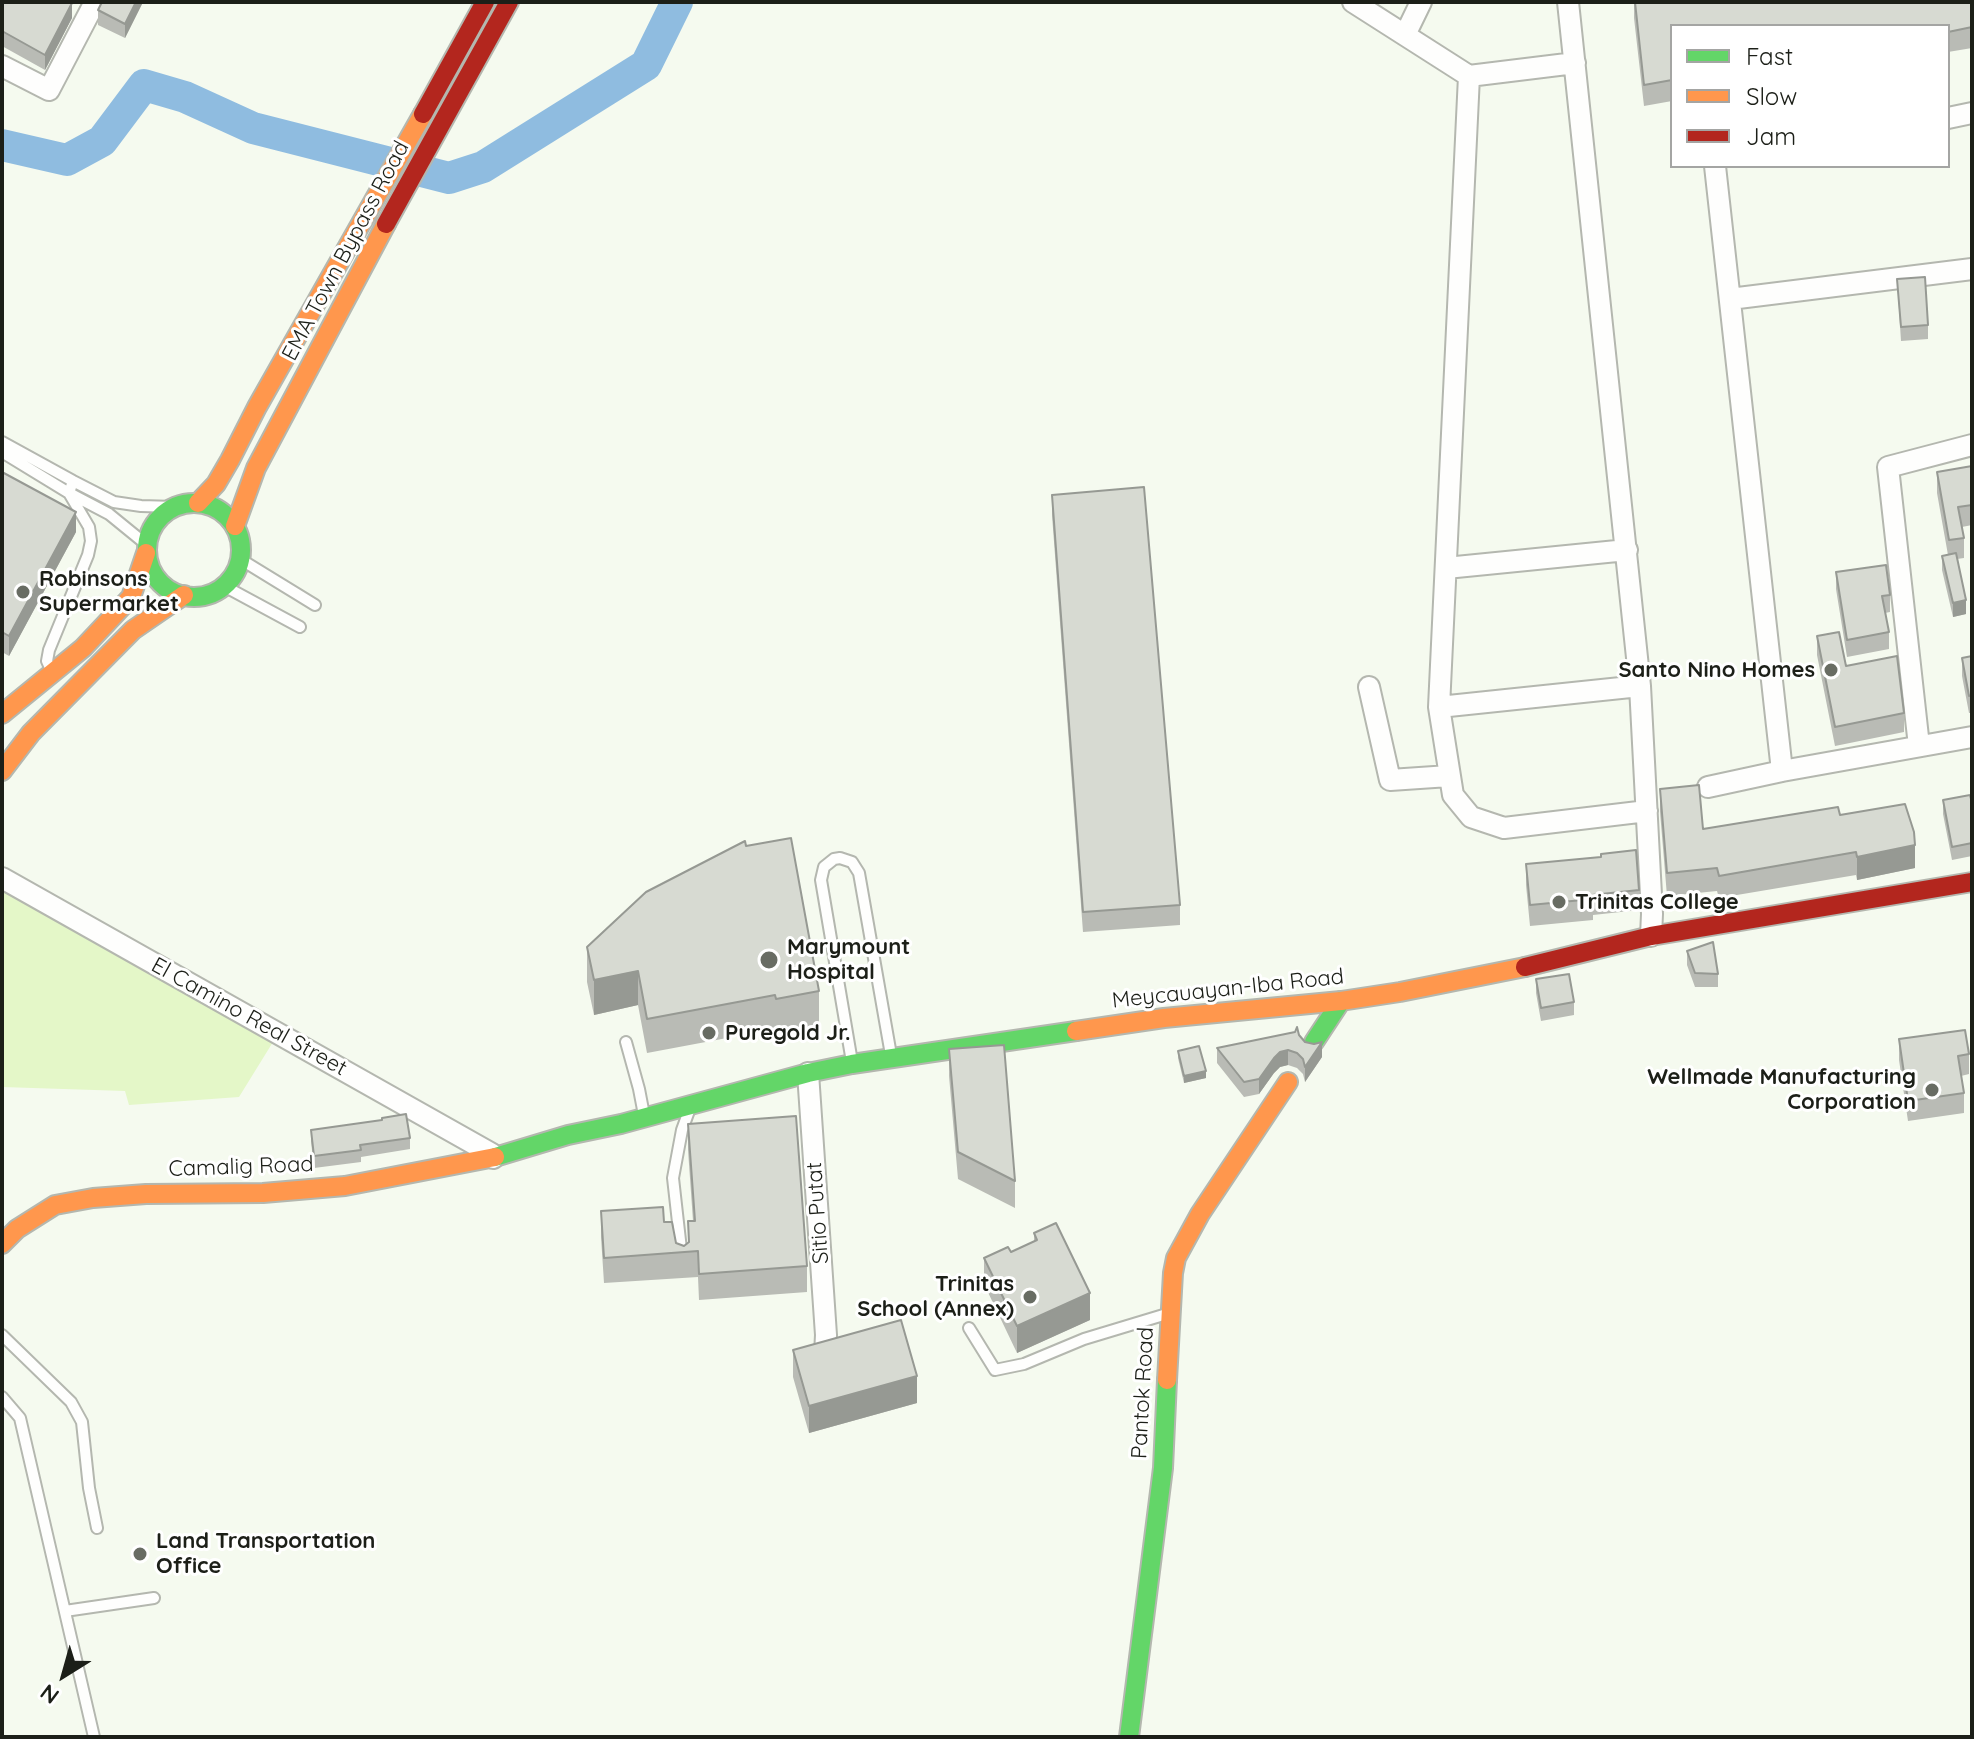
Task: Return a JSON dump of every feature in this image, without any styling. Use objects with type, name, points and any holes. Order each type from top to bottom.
[{"type":"main road","name":"EMA Town Bypass Road","points":[[198,503],[216,484],[230,460],[485,2]]},
{"type":"main road","name":"EMA Town Bypass Road","points":[[235,526],[256,468],[509,2]]},
{"type":"main road","points":[[409,140],[428,151]]},
{"type":"main road","points":[[2,714],[83,648],[131,597],[147,549],[157,521],[165,513],[175,507],[198,503],[209,505],[235,526],[241,548],[237,569],[224,586],[205,595],[184,595],[165,586],[151,567],[147,549]]},
{"type":"main road","points":[[5,761],[133,630],[184,595]]},
{"type":"main road","name":"Meycauayan-Iba Road","points":[[493,1158],[568,1135],[852,1064],[1164,1018],[1341,1001],[1400,992],[1518,969],[1651,936],[1972,882]]},
{"type":"main road","points":[[1314,1042],[1341,1001]]},
{"type":"main road","name":"Pantok Road","points":[[1129,1737],[1163,1468],[1176,1258],[1200,1214],[1288,1082]]},
{"type":"main road","name":"Camalig Road","points":[[2,1244],[17,1229],[55,1205],[146,1194],[308,1190],[493,1158]]},
{"type":"street","points":[[2,66],[49,90],[92,7],[68,2]]},
{"type":"street","points":[[1353,2],[1469,76],[1575,63]]},
{"type":"street","points":[[1405,35],[1421,2]]},
{"type":"street","points":[[1568,2],[1640,686],[1651,936]]},
{"type":"street","points":[[1469,76],[1439,707],[1453,795],[1471,817],[1504,828],[1647,811]]},
{"type":"street","points":[[1950,118],[1972,113]]},
{"type":"street","points":[[1715,168],[1782,771]]},
{"type":"street","points":[[1730,299],[1972,269]]},
{"type":"street","points":[[1919,746],[1888,467],[1972,445]]},
{"type":"street","points":[[1446,568],[1627,550]]},
{"type":"street","points":[[1439,707],[1640,686]]},
{"type":"street","points":[[1369,687],[1390,780],[1449,776]]},
{"type":"street","points":[[1708,787],[1972,737]]},
{"type":"street","name":"El Camino Real Street","points":[[2,878],[492,1154],[493,1158]]},
{"type":"street","name":"Sitio Putat","points":[[808,1073],[825,1354]]},
{"type":"lane","points":[[2,442],[114,502],[175,507]]},
{"type":"lane","points":[[2,452],[109,514],[147,549]]},
{"type":"lane","points":[[72,692],[53,673],[47,661],[91,541],[89,527],[69,493],[73,481]]},
{"type":"lane","points":[[240,559],[315,605]]},
{"type":"lane","points":[[224,586],[300,627]]},
{"type":"lane","points":[[852,1064],[821,880],[824,867],[840,858],[852,862],[859,873],[892,1058]]},
{"type":"lane","points":[[626,1042],[645,1117]]},
{"type":"lane","points":[[682,1264],[673,1178],[682,1130],[692,1104]]},
{"type":"lane","points":[[969,1328],[995,1370],[1024,1364],[1084,1339],[1171,1312]]},
{"type":"lane","points":[[2,1335],[71,1402],[82,1422],[97,1528]]},
{"type":"lane","points":[[2,1397],[20,1418],[94,1737]]},
{"type":"lane","points":[[65,1611],[154,1598]]},
{"type":"green space","points":[[2,891],[273,1042],[239,1097],[129,1105],[125,1091],[2,1087]]},
{"type":"building","points":[[2,2],[72,3],[45,55],[2,31]]},
{"type":"building","points":[[102,2],[136,2],[125,24],[98,10]]},
{"type":"building","points":[[1635,2],[1972,2],[1972,27],[1950,32],[1950,24],[1670,24],[1670,80],[1644,85]]},
{"type":"building","points":[[1925,277],[1928,325],[1901,327],[1897,279]]},
{"type":"building","points":[[1972,466],[1972,505],[1958,507],[1964,538],[1949,540],[1937,472]]},
{"type":"building","name":"Robinsons Supermarket","points":[[2,472],[76,512],[9,636],[2,632]]},
{"type":"building","points":[[1144,487],[1180,905],[1083,912],[1052,495]]},
{"type":"building","points":[[1956,553],[1966,600],[1953,603],[1942,556]]},
{"type":"building","points":[[1886,565],[1890,595],[1882,596],[1889,632],[1847,640],[1836,572]]},
{"type":"building","points":[[1839,632],[1846,666],[1897,656],[1904,713],[1835,727],[1817,636]]},
{"type":"building","points":[[1972,656],[1972,695],[1969,696],[1962,658]]},
{"type":"building","points":[[1699,785],[1703,829],[1838,807],[1840,815],[1905,804],[1915,845],[1857,857],[1856,852],[1719,876],[1717,868],[1667,873],[1660,789]]},
{"type":"building","points":[[1970,795],[1972,843],[1952,847],[1943,800]]},
{"type":"building","points":[[791,838],[819,991],[776,999],[775,995],[647,1019],[638,971],[594,980],[587,947],[646,892],[745,841],[746,846]]},
{"type":"building","points":[[1636,850],[1639,890],[1592,895],[1593,899],[1530,905],[1526,864],[1601,857],[1601,854]]},
{"type":"building","points":[[1713,942],[1718,974],[1695,973],[1687,951]]},
{"type":"building","points":[[1569,974],[1574,1002],[1541,1008],[1536,979]]},
{"type":"building","points":[[1297,1027],[1305,1042],[1322,1042],[1305,1067],[1297,1053],[1288,1050],[1274,1058],[1259,1079],[1244,1082],[1217,1048],[1295,1032]]},
{"type":"building","name":"Wellmade Manufacturing Corporation","points":[[1965,1030],[1969,1054],[1958,1056],[1964,1093],[1908,1101],[1899,1039]]},
{"type":"building","points":[[1004,1045],[1015,1181],[958,1152],[949,1049]]},
{"type":"building","points":[[1199,1046],[1206,1071],[1184,1076],[1178,1051]]},
{"type":"building","points":[[406,1114],[410,1138],[360,1145],[361,1150],[314,1156],[311,1130]]},
{"type":"building","points":[[796,1116],[807,1266],[699,1274],[698,1251],[604,1258],[601,1211],[663,1207],[664,1222],[672,1222],[676,1243],[684,1246],[689,1242],[688,1221],[695,1221],[688,1124]]},
{"type":"building","points":[[1056,1223],[1090,1293],[1017,1326],[984,1258],[1008,1247],[1011,1252],[1037,1240],[1034,1233]]},
{"type":"building","points":[[901,1320],[917,1376],[809,1406],[793,1350]]},
{"type":"waterway","points":[[2,145],[67,160],[102,141],[144,85],[185,97],[253,128],[449,178],[483,167],[646,65],[677,2]]},
{"type":"traffic: fast","points":[[194,503],[212,507],[227,517],[237,532],[241,550],[237,568],[227,583],[212,593],[194,597],[176,593],[161,583],[151,568],[147,550],[151,532],[161,517],[176,507],[194,503]]},
{"type":"traffic: fast","points":[[1314,1042],[1341,1001]]},
{"type":"traffic: fast","points":[[495,1157],[808,1073],[1076,1031]]},
{"type":"traffic: fast","points":[[1129,1737],[1163,1468],[1167,1380]]},
{"type":"traffic: slow","points":[[198,503],[216,484],[230,460],[423,114]]},
{"type":"traffic: slow","points":[[235,526],[256,468],[386,224]]},
{"type":"traffic: slow","points":[[2,714],[83,648],[131,597],[146,553]]},
{"type":"traffic: slow","points":[[2,771],[31,733],[133,630],[184,595]]},
{"type":"traffic: slow","points":[[1076,1031],[1164,1018],[1341,1001],[1525,967]]},
{"type":"traffic: slow","points":[[1167,1380],[1176,1258],[1200,1214],[1288,1082]]},
{"type":"traffic: slow","points":[[2,1244],[17,1229],[55,1205],[93,1198],[146,1194],[263,1193],[345,1186],[495,1157]]},
{"type":"traffic: jam","points":[[423,114],[485,2]]},
{"type":"traffic: jam","points":[[386,224],[509,2]]},
{"type":"traffic: jam","points":[[1525,967],[1651,936],[1972,882]]},
{"type":"place","name":"Robinsons Supermarket","points":[[23,592]]},
{"type":"place","name":"Santo Nino Homes","points":[[1831,670]]},
{"type":"place","name":"Trinitas College","points":[[1559,902]]},
{"type":"place","name":"Marymount Hospital","points":[[769,960]]},
{"type":"place","name":"Puregold Jr.","points":[[709,1033]]},
{"type":"place","name":"Wellmade Manufacturing Corporation","points":[[1932,1090]]},
{"type":"place","name":"Trinitas School (Annex)","points":[[1030,1297]]},
{"type":"place","name":"Land Transportation Office","points":[[140,1554]]}]
